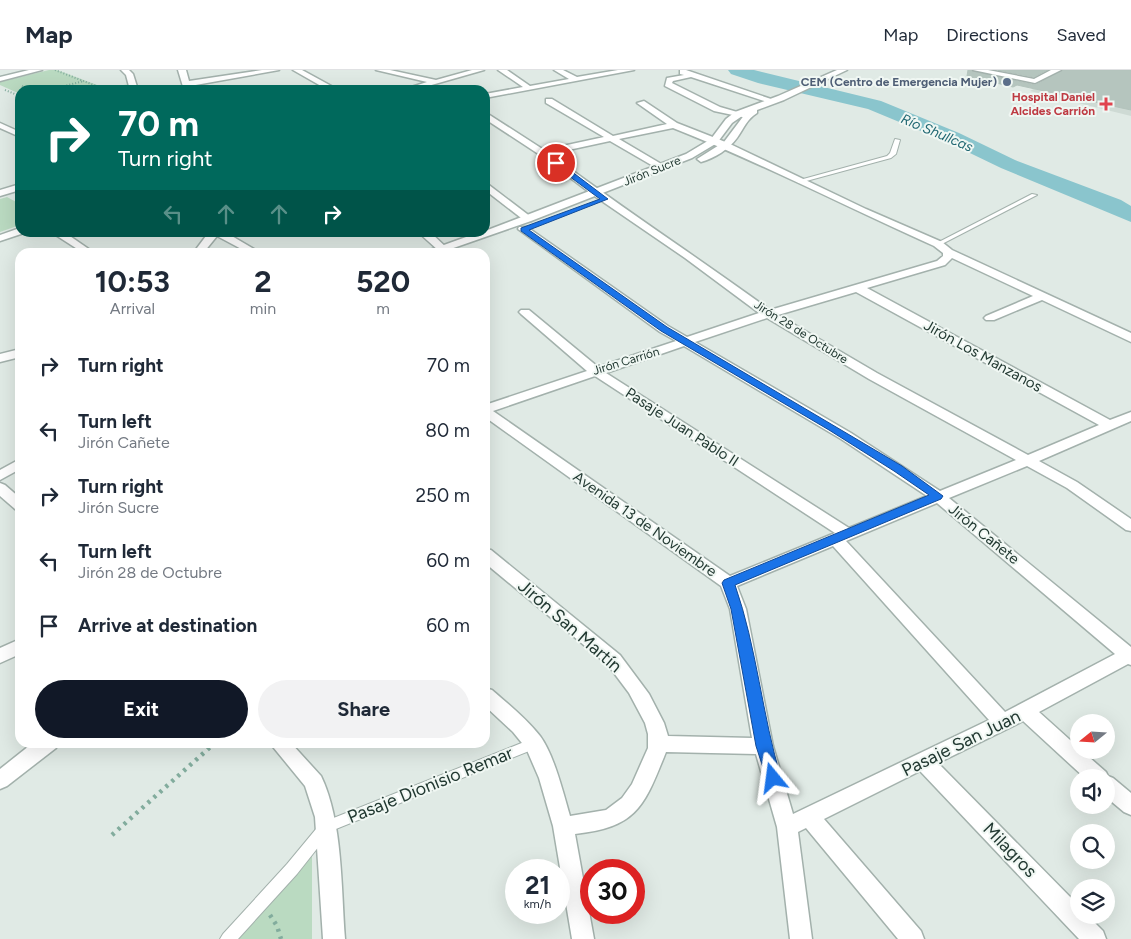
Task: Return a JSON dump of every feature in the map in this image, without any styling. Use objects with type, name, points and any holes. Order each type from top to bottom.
[{"type":"street","points":[[0,79],[22,71],[38,70]]},
{"type":"street","points":[[125,70],[130,74],[133,85]]},
{"type":"street","points":[[182,70],[187,85]]},
{"type":"street","points":[[198,85],[275,70]]},
{"type":"street","points":[[297,70],[326,85]]},
{"type":"street","points":[[380,70],[437,82]]},
{"type":"street","points":[[425,85],[480,70]]},
{"type":"street","points":[[502,70],[529,88]]},
{"type":"street","points":[[558,70],[576,80]]},
{"type":"street","points":[[490,95],[576,80],[607,72],[630,70]]},
{"type":"street","points":[[679,70],[777,99]]},
{"type":"street","name":"Jirón Sucre","points":[[600,196],[660,167],[689,156],[714,141],[729,121],[843,70]]},
{"type":"street","points":[[977,70],[1030,81],[1039,80],[1057,70]]},
{"type":"street","points":[[691,75],[674,79],[668,82],[668,84],[717,109],[742,115]]},
{"type":"street","points":[[548,101],[660,167]]},
{"type":"street","points":[[641,103],[674,125],[726,145],[862,211],[938,244],[948,252],[1131,338]]},
{"type":"street","name":"Jirón Sucre","points":[[469,248],[526,224],[702,159],[726,145],[734,136],[742,115]]},
{"type":"street","name":"Jirón 28 de Octubre","points":[[490,122],[543,153],[600,196],[689,256],[768,314],[873,376],[1072,485],[1131,526]]},
{"type":"street","points":[[543,153],[674,125]]},
{"type":"street","points":[[1,192],[15,188]]},
{"type":"street","name":"Jirón Cañete","points":[[490,190],[526,224],[686,343],[861,446],[937,496],[1130,656]]},
{"type":"street","name":"Jirón Sucre","points":[[490,235],[526,224]]},
{"type":"street","points":[[0,238],[15,234]]},
{"type":"street","points":[[64,237],[82,248]]},
{"type":"street","points":[[202,248],[211,237]]},
{"type":"street","points":[[225,237],[246,248]]},
{"type":"street","points":[[427,237],[436,248]]},
{"type":"street","name":"Jirón Sucre","points":[[449,248],[484,237]]},
{"type":"street","name":"Jirón Carrión","points":[[490,408],[595,370],[686,343],[768,314],[941,263],[948,257],[948,252]]},
{"type":"street","name":"Jirón Los Manzanos","points":[[856,287],[1109,425]]},
{"type":"street","points":[[990,318],[1042,296]]},
{"type":"street","name":"Pasaje Juan Pablo II","points":[[525,312],[595,370],[841,537],[1002,722]]},
{"type":"street","points":[[0,358],[15,354]]},
{"type":"street","name":"Avenida 13 de Noviembre","points":[[490,414],[728,583],[738,609],[764,746],[787,827],[801,939]]},
{"type":"street","points":[[728,583],[937,496],[1027,461],[1131,416]]},
{"type":"street","points":[[0,476],[15,466]]},
{"type":"street","points":[[0,488],[15,502]]},
{"type":"street","name":"Jirón San Martín","points":[[490,558],[614,660],[626,674],[652,718],[659,744]]},
{"type":"street","points":[[0,656],[15,648]]},
{"type":"street","name":"Pasaje San Juan","points":[[787,827],[1025,712],[1130,656]]},
{"type":"street","points":[[490,699],[520,726],[534,743],[549,778],[563,826],[583,939]]},
{"type":"street","points":[[1025,712],[1089,769]]},
{"type":"street","points":[[563,826],[602,820],[616,815],[627,808],[640,788],[659,744],[764,746]]},
{"type":"street","points":[[0,780],[41,748]]},
{"type":"street","points":[[283,748],[314,782],[326,827],[334,939]]},
{"type":"street","name":"Milagros","points":[[924,762],[1095,939]]},
{"type":"street","points":[[1115,792],[1131,806]]},
{"type":"street","points":[[809,816],[913,939]]},
{"type":"lane","points":[[799,181],[889,157],[893,154],[897,140]]},
{"type":"lane","points":[[938,244],[1034,195]]},
{"type":"lane","name":"Pasaje Dionisio Remar","points":[[326,827],[534,743]]},
{"type":"lane","points":[[228,939],[326,827]]},
{"type":"path","points":[[55,70],[93,85]]},
{"type":"path","points":[[68,85],[84,81]]},
{"type":"path","points":[[0,87],[15,94]]},
{"type":"path","points":[[112,836],[209,748]]},
{"type":"path","points":[[258,906],[271,916],[277,926],[281,939]]},
{"type":"shaded area","name":"Hospital Daniel Alcides Carrión","points":[[1069,70],[1122,70],[1131,72],[1131,116],[1030,91]]},
{"type":"green space","points":[[49,70],[57,70],[97,85],[15,85],[15,92],[0,85],[0,82]]},
{"type":"green space","points":[[7,197],[15,201],[15,227],[0,232],[0,199]]},
{"type":"green space","points":[[312,849],[312,939],[230,939]]},
{"type":"building","name":"Hospital Daniel Alcides Carrión","points":[[968,70],[1035,85],[1063,70],[1131,70],[1131,110],[967,76]]},
{"type":"building","points":[[998,70],[1047,70],[1034,77]]},
{"type":"waterway","name":"Río Shullcas","points":[[737,70],[764,79],[874,105],[952,137],[1008,164],[1113,205],[1131,215]]},
{"type":"place","name":"CEM (Centro de Emergencia Mujer)","points":[[1007,82]]},
{"type":"place","name":"Hospital Daniel Alcides Carrión","points":[[1106,104]]},
{"type":"route","points":[[556,163],[605,199],[523,229],[664,329],[832,428],[937,496],[728,583],[738,609],[764,746],[773,778]]}]
